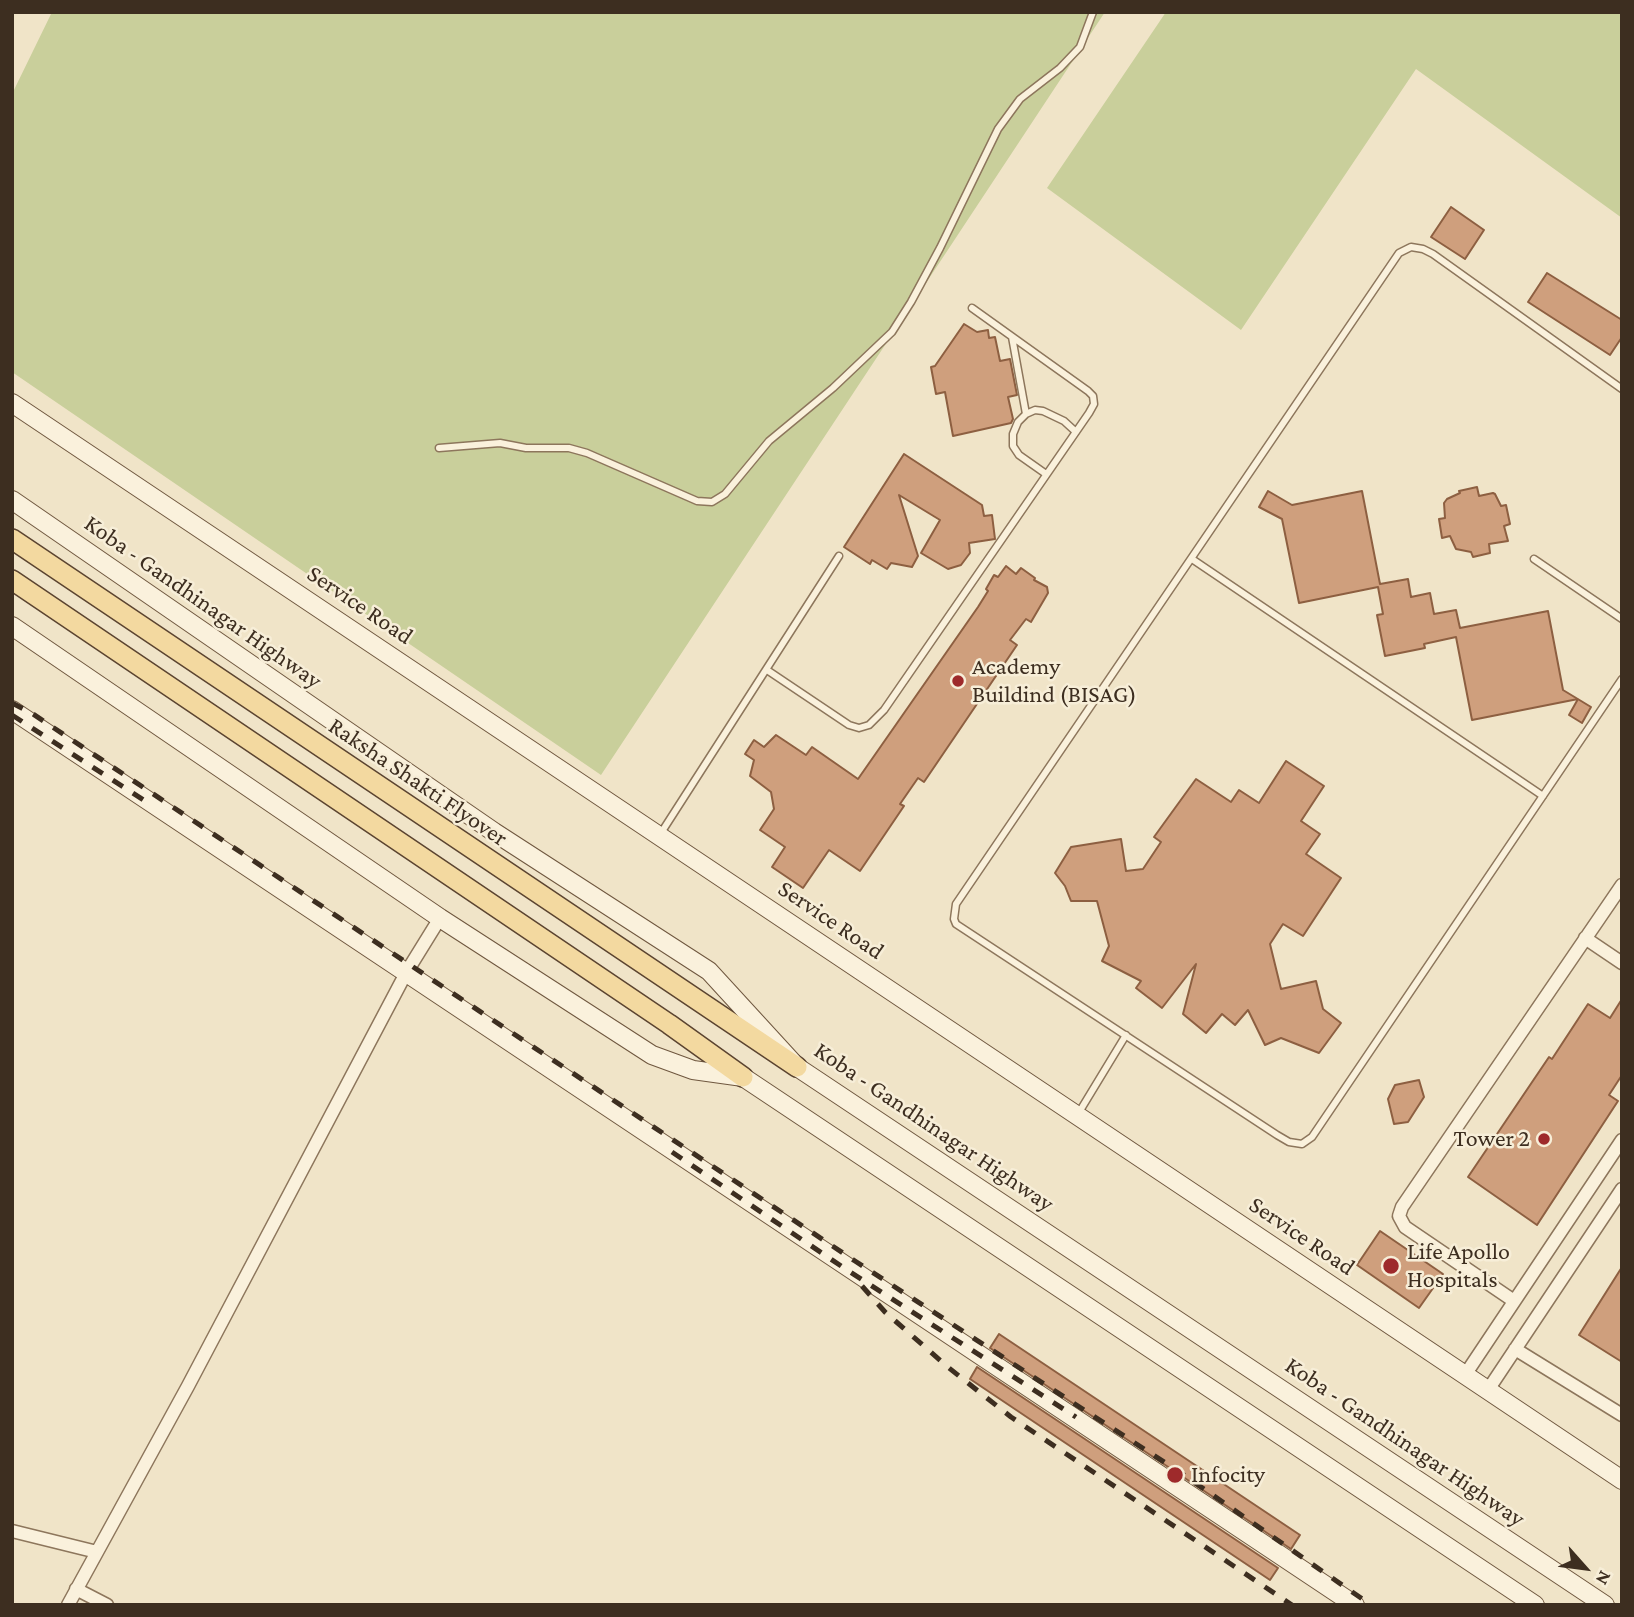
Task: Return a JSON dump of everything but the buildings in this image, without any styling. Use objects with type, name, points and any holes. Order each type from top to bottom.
[{"type":"main road","name":"Service Road","points":[[12,402],[1622,1480]]},
{"type":"main road","name":"Koba - Gandhinagar Highway","points":[[12,500],[494,832],[709,971],[797,1067],[1605,1605]]},
{"type":"main road","name":"Raksha Shakti Flyover","points":[[12,539],[797,1067]]},
{"type":"main road","points":[[12,580],[669,1024],[743,1077],[1535,1605]]},
{"type":"main road","points":[[12,625],[440,918],[652,1055],[693,1070],[743,1077]]},
{"type":"main road","points":[[12,710],[1355,1605]]},
{"type":"street","points":[[1514,1301],[1405,1227],[1399,1216],[1402,1207],[1622,885]]},
{"type":"street","points":[[68,1605],[188,1386],[406,973],[440,918]]},
{"type":"street","points":[[1586,939],[1622,964]]},
{"type":"street","points":[[1465,1375],[1622,1140]]},
{"type":"street","points":[[1488,1390],[1622,1189]]},
{"type":"street","points":[[1515,1349],[1622,1415]]},
{"type":"street","points":[[12,1531],[97,1552]]},
{"type":"street","points":[[76,1589],[107,1605]]},
{"type":"lane","points":[[439,448],[500,443],[526,448],[569,448],[587,453],[697,501],[712,502],[725,494],[769,441],[833,388],[892,332],[940,248],[998,130],[1020,99],[1059,68],[1080,47],[1093,12]]},
{"type":"lane","points":[[1622,389],[1433,254],[1411,247],[1399,253],[956,905],[953,914],[956,924],[1277,1135],[1289,1142],[1302,1144],[1312,1137],[1622,680]]},
{"type":"lane","points":[[767,670],[849,725],[859,728],[869,725],[884,710],[1089,413],[1094,404],[1093,396],[972,308]]},
{"type":"lane","points":[[1012,337],[1026,414]]},
{"type":"lane","points":[[1046,474],[1019,455],[1013,446],[1013,434],[1018,422],[1034,410],[1043,411],[1063,421],[1076,432]]},
{"type":"lane","points":[[660,835],[839,556]]},
{"type":"lane","points":[[1192,559],[1543,796]]},
{"type":"lane","points":[[1534,559],[1622,619]]},
{"type":"lane","points":[[1077,1115],[1126,1035]]},
{"type":"green space","points":[[52,12],[1105,12],[601,775],[12,372],[12,94]]},
{"type":"green space","points":[[1166,12],[1622,12],[1622,218],[1416,69],[1241,330],[1047,188]]},
{"type":"railway","points":[[12,703],[33,714],[855,1261],[1178,1471],[1371,1605]]},
{"type":"railway","points":[[12,715],[145,801]]},
{"type":"railway","points":[[672,1152],[847,1270],[1076,1417]]},
{"type":"railway","points":[[862,1286],[885,1312],[1011,1417],[1292,1605]]},
{"type":"place","name":"Academy Buildind (BISAG)","points":[[958,681]]},
{"type":"place","name":"Tower 2","points":[[1544,1139]]},
{"type":"place","name":"Life Apollo Hospitals","points":[[1391,1266]]},
{"type":"place","name":"Infocity","points":[[1175,1475]]}]
